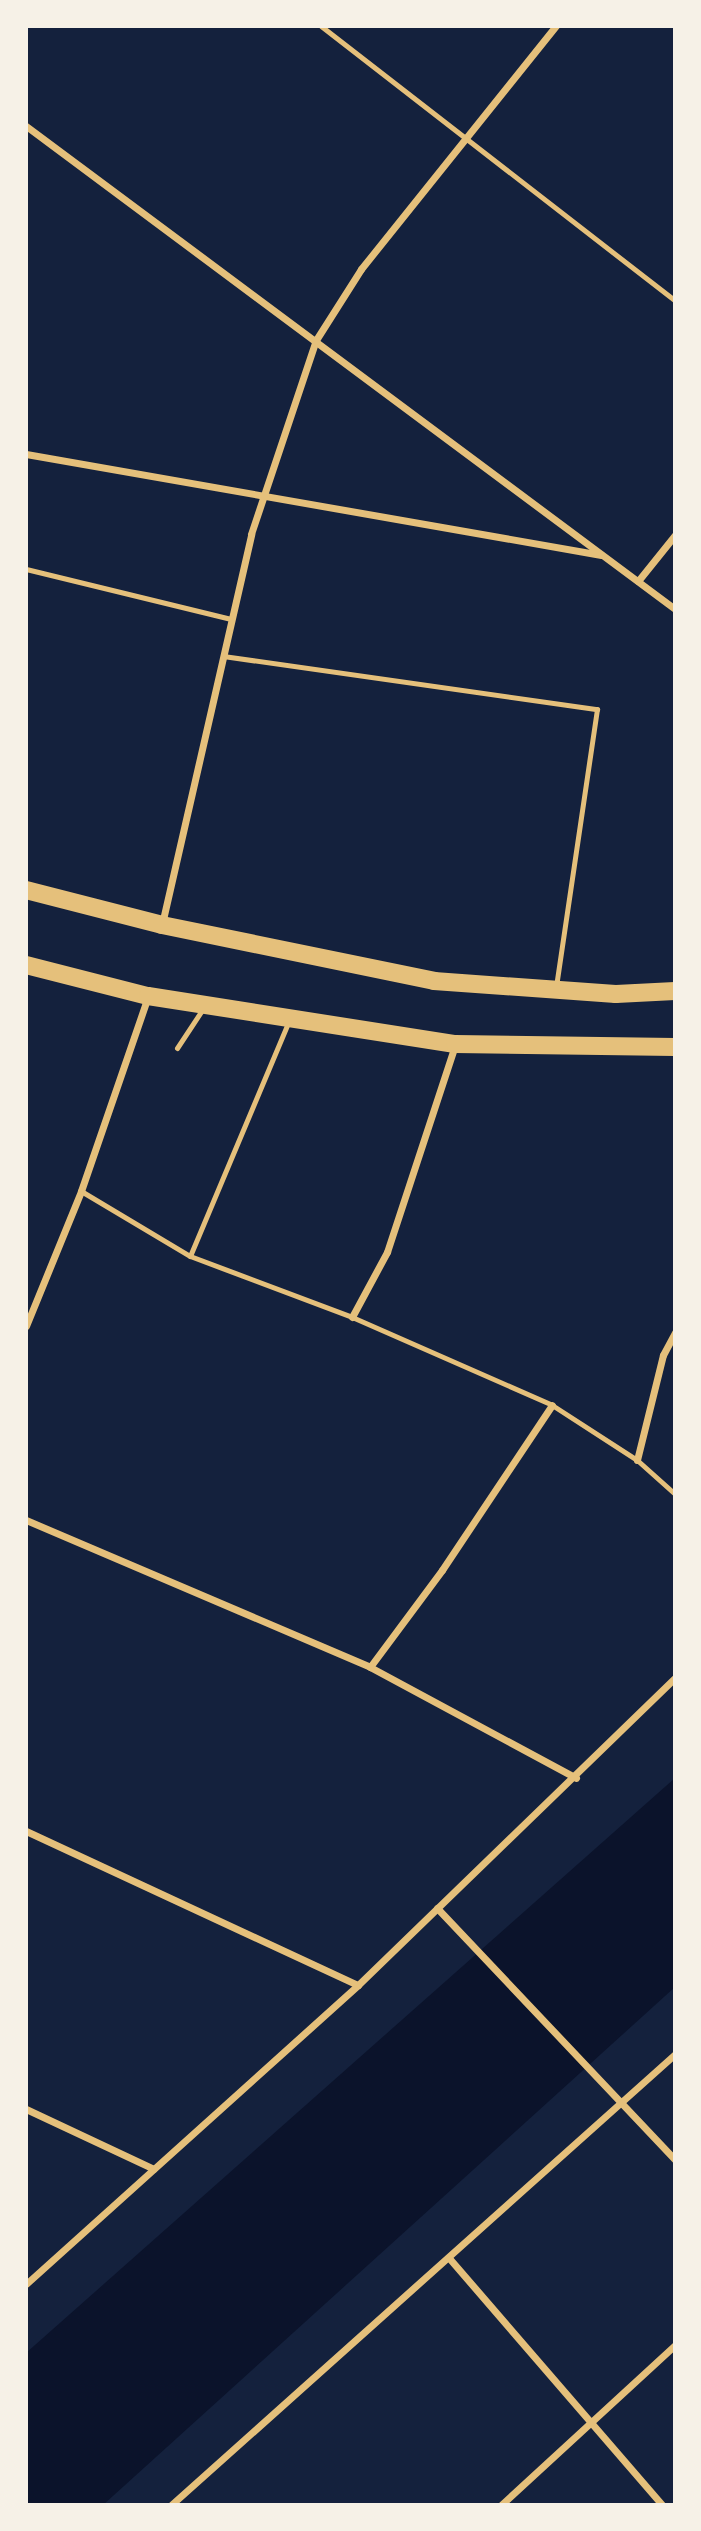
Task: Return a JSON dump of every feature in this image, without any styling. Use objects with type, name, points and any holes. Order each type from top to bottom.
[{"type":"main road","points":[[26,890],[162,925],[434,981],[616,994],[675,991]]},
{"type":"main road","points":[[26,965],[148,996],[455,1044],[675,1048]]},
{"type":"street","points":[[162,925],[231,619],[262,498],[316,340],[361,269],[556,26]]},
{"type":"street","points":[[26,126],[675,609]]},
{"type":"street","points":[[26,454],[262,498],[605,556]]},
{"type":"street","points":[[638,581],[675,534]]},
{"type":"street","points":[[26,1326],[81,1191],[148,996]]},
{"type":"street","points":[[352,1317],[387,1252],[455,1044]]},
{"type":"street","points":[[637,1460],[663,1355],[675,1332]]},
{"type":"street","points":[[370,1667],[442,1570],[552,1405]]},
{"type":"street","points":[[26,1520],[370,1667],[576,1778]]},
{"type":"street","points":[[26,2284],[358,1985],[576,1778],[675,1678]]},
{"type":"street","points":[[26,1831],[358,1985]]},
{"type":"street","points":[[437,1908],[675,2161]]},
{"type":"street","points":[[171,2505],[675,2054]]},
{"type":"street","points":[[26,2109],[154,2169]]},
{"type":"street","points":[[449,2259],[662,2505]]},
{"type":"street","points":[[501,2505],[675,2345]]},
{"type":"street","points":[[180,2496],[188,2505]]},
{"type":"lane","points":[[321,26],[675,301]]},
{"type":"lane","points":[[26,569],[231,619]]},
{"type":"lane","points":[[223,656],[597,709],[555,990]]},
{"type":"lane","points":[[177,1048],[205,1004]]},
{"type":"lane","points":[[190,1256],[290,1018]]},
{"type":"lane","points":[[81,1191],[190,1256],[352,1317],[552,1405],[637,1460],[675,1494]]},
{"type":"water","points":[[675,1778],[675,1987],[103,2505],[26,2505],[26,2353]]}]
